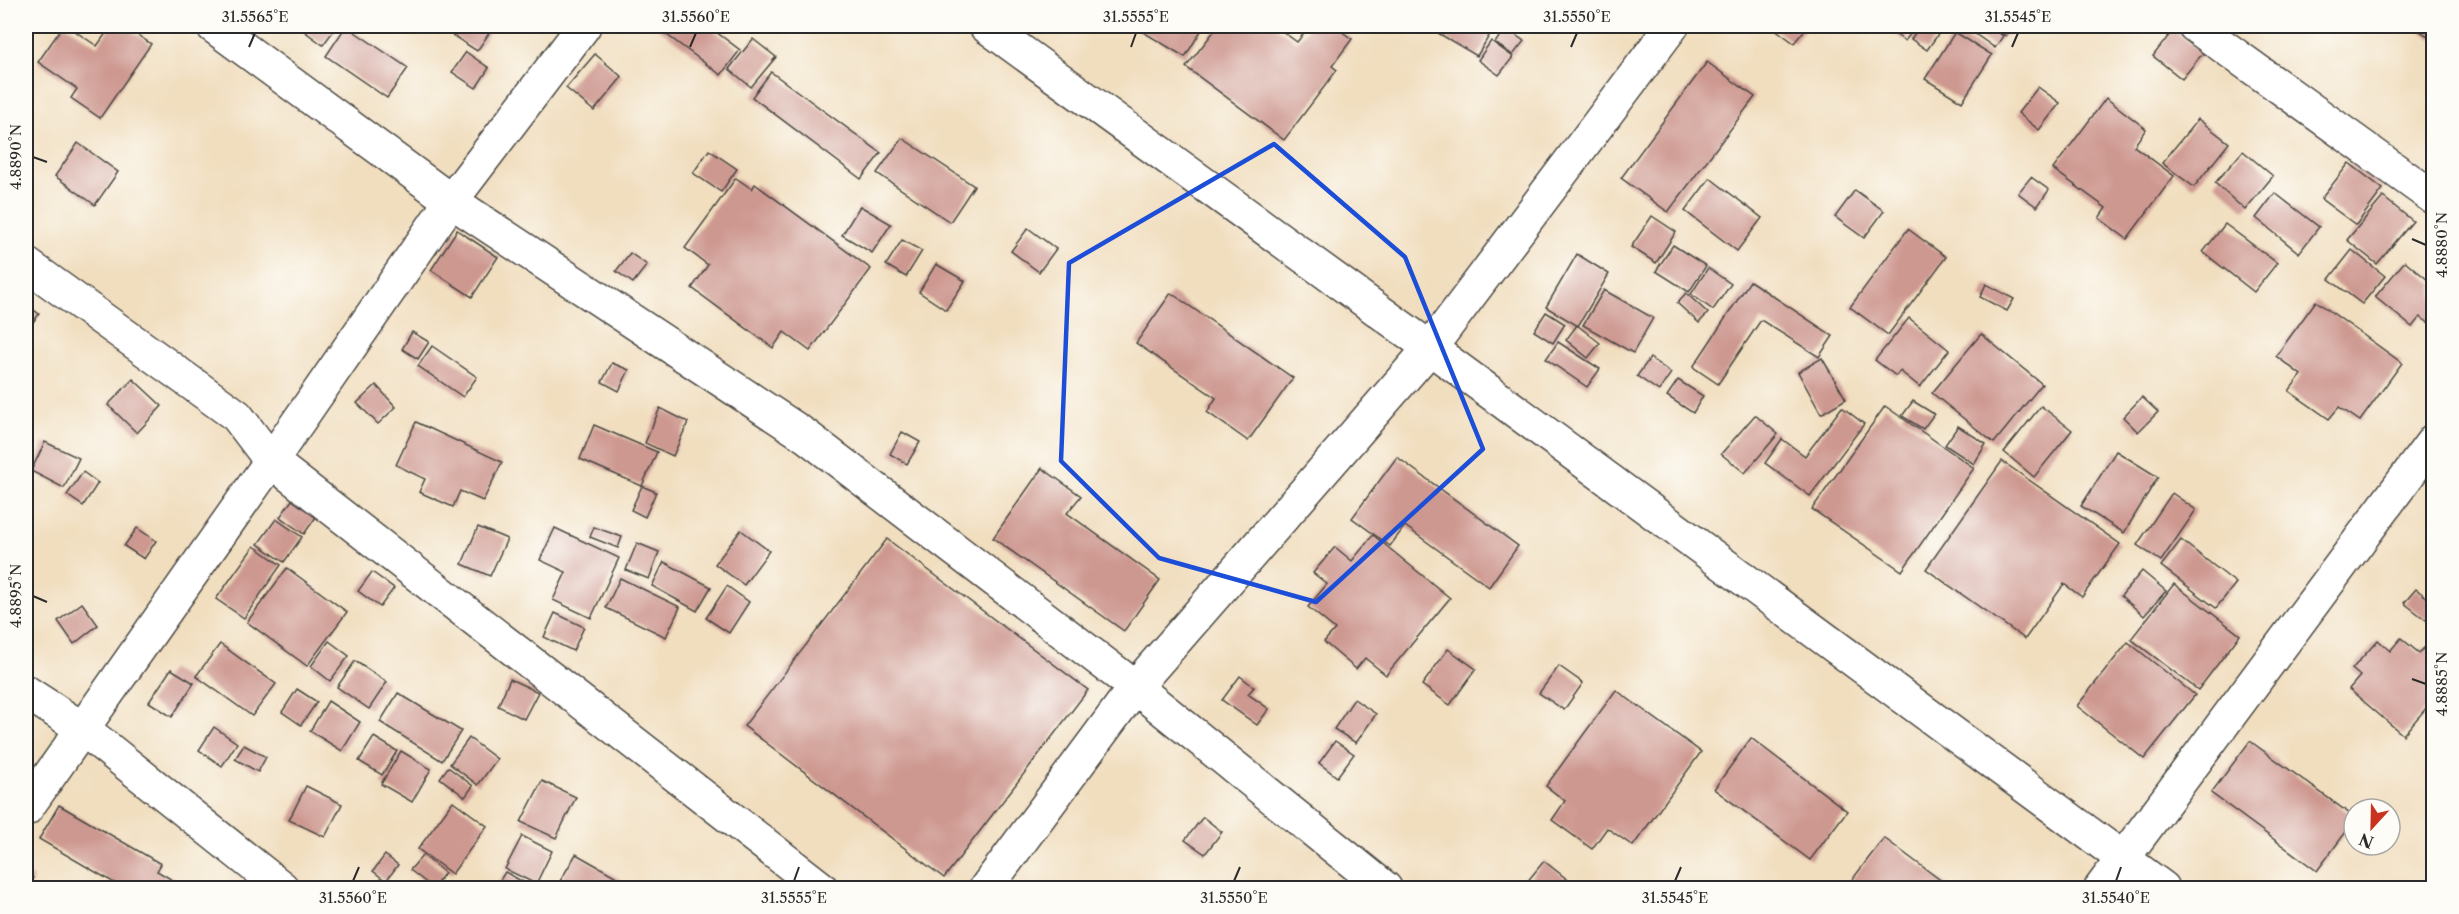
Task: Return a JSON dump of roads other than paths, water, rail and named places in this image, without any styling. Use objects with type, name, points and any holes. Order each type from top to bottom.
[{"type":"street","points":[[213,26],[451,201],[806,436],[1135,687],[1385,888]]},
{"type":"street","points":[[26,809],[451,201],[584,26]]},
{"type":"street","points":[[986,26],[1430,348],[2123,861],[2163,888]]},
{"type":"street","points":[[986,888],[1135,687],[1430,348],[1672,26]]},
{"type":"street","points":[[2195,26],[2433,198]]},
{"type":"street","points":[[26,264],[237,416],[271,461],[821,888]]},
{"type":"street","points":[[2101,888],[2433,440]]},
{"type":"street","points":[[26,692],[83,729],[282,888]]}]
